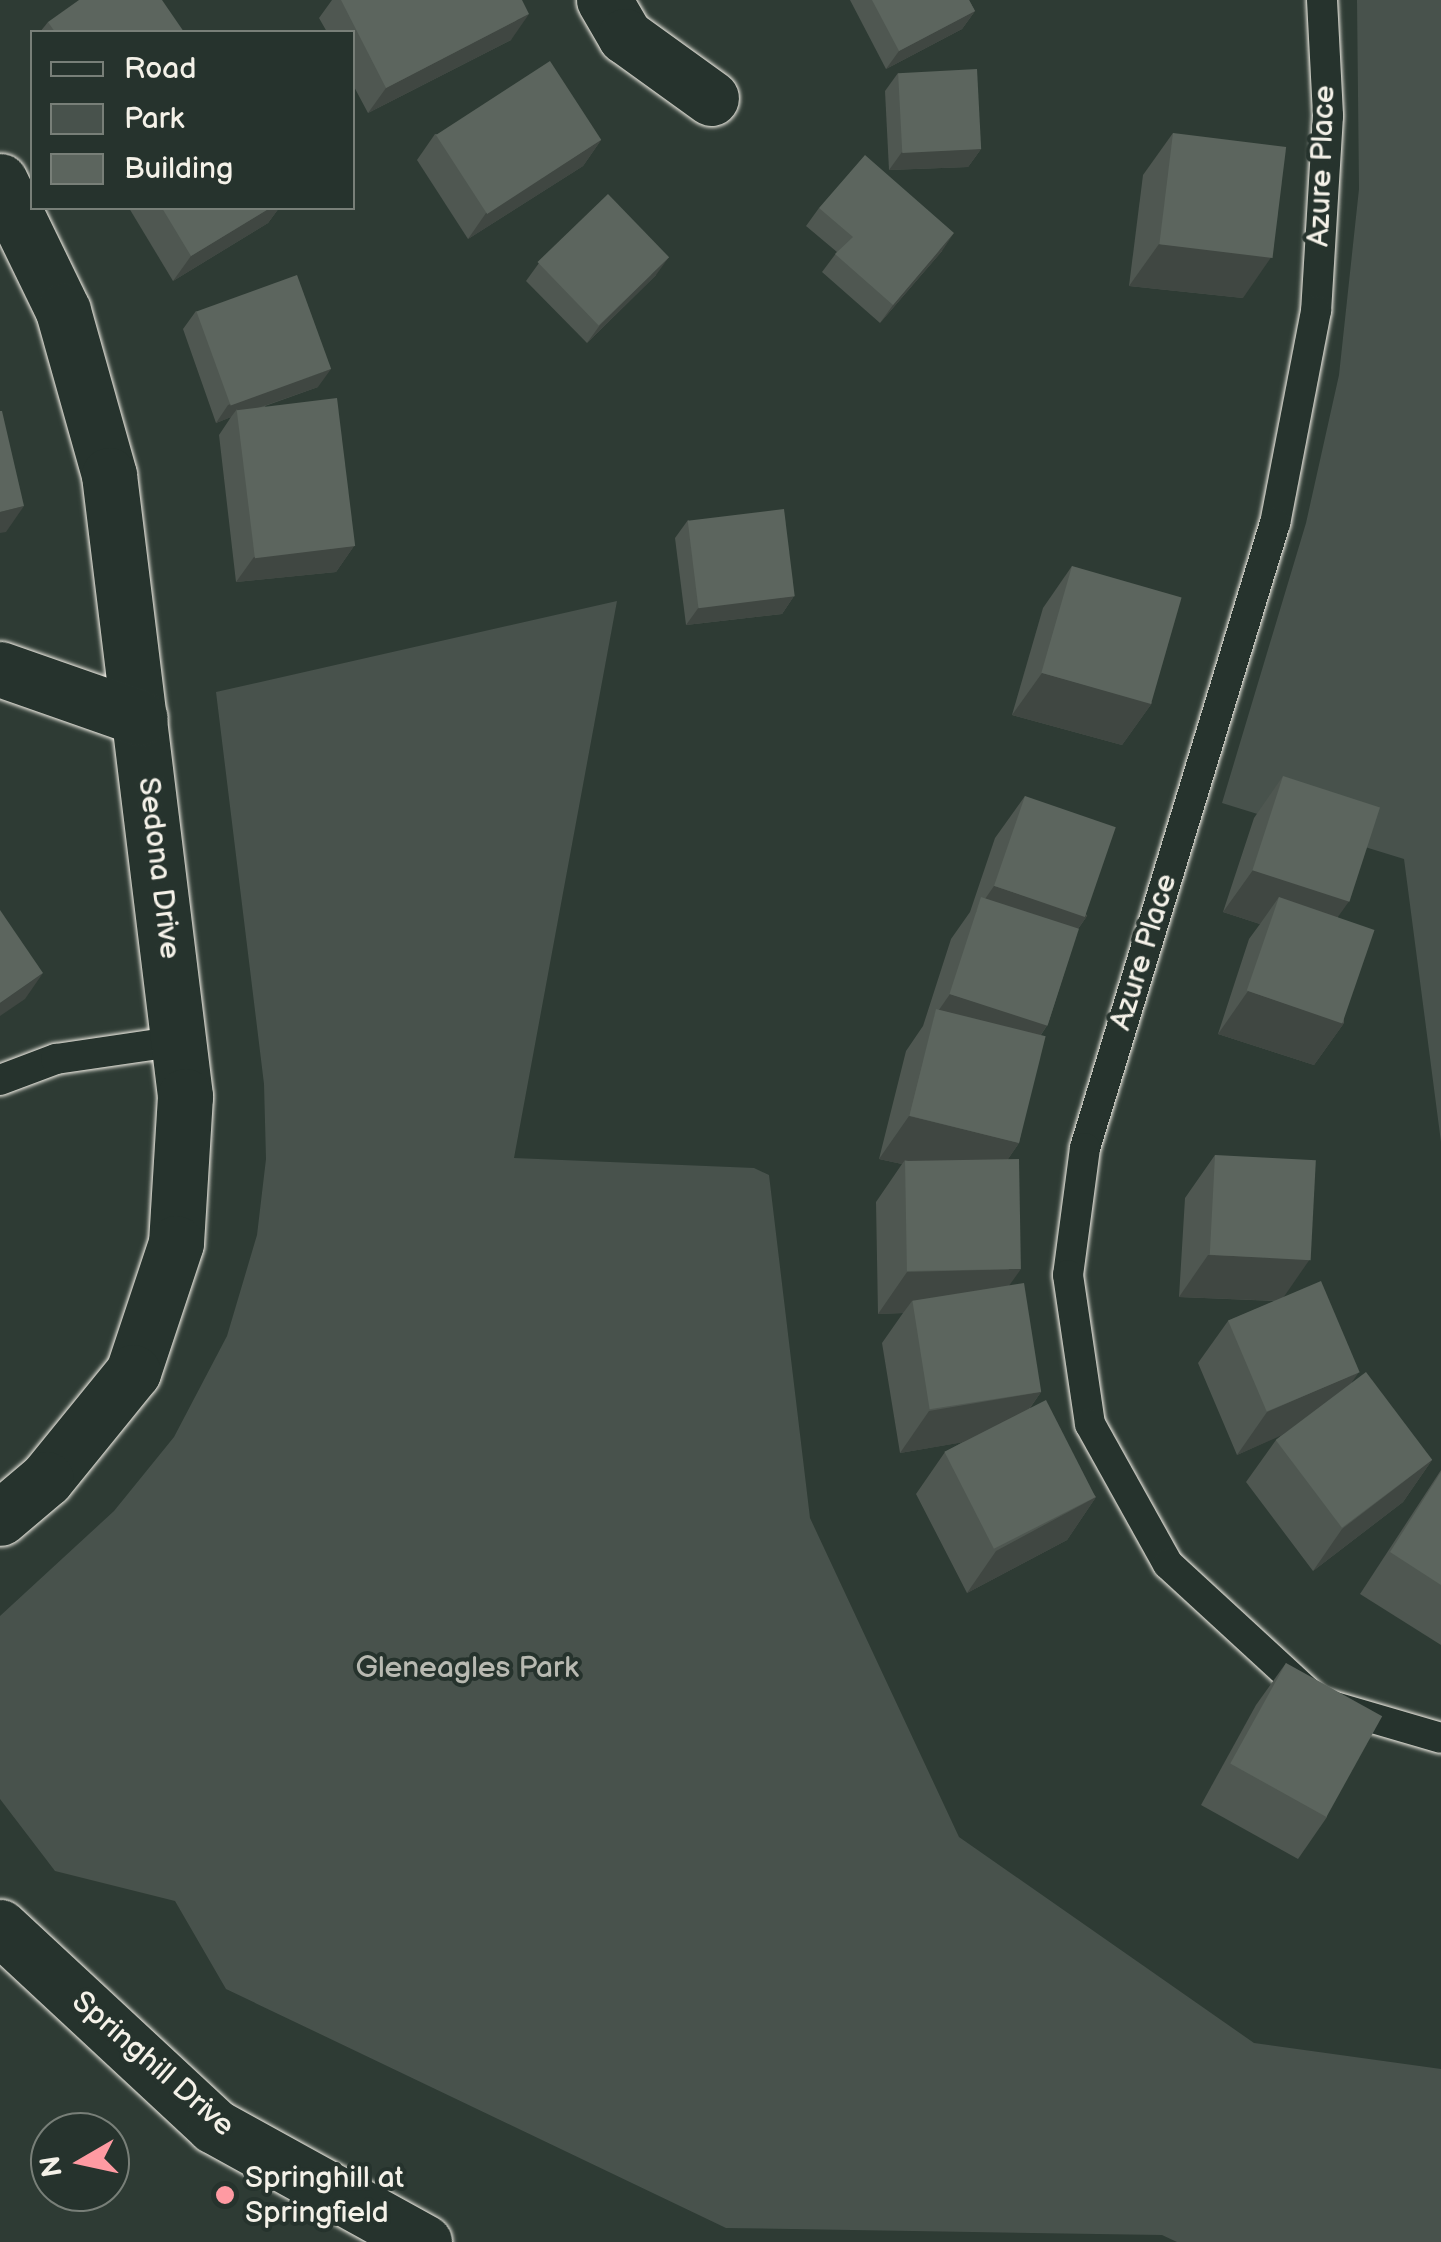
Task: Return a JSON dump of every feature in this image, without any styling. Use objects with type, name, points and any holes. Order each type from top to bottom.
[{"type":"street","points":[[604,0],[625,36],[711,98]]},
{"type":"street","name":"Sedona Drive","points":[[0,180],[63,310],[109,476],[185,1096],[176,1242],[133,1372],[46,1479],[0,1518]]},
{"type":"street","points":[[0,670],[140,718]]},
{"type":"street","name":"Springhill Drive","points":[[0,1927],[214,2126],[424,2242]]},
{"type":"lane","name":"Azure Place","points":[[1322,0],[1328,116],[1316,310],[1275,523],[1084,1148],[1068,1275],[1090,1424],[1168,1564],[1318,1702],[1441,1738]]},
{"type":"lane","points":[[0,1080],[56,1059],[180,1041]]},
{"type":"green space","points":[[1357,0],[1441,0],[1441,1142],[1404,859],[1222,803],[1306,523],[1339,375],[1359,189]]},
{"type":"green space","name":"Gleneagles Park","points":[[617,601],[514,1158],[754,1168],[769,1175],[810,1518],[959,1837],[1254,2043],[1441,2069],[1441,2242],[1177,2242],[1162,2235],[726,2228],[226,1989],[175,1901],[55,1871],[0,1799],[0,1616],[114,1511],[174,1437],[227,1336],[257,1235],[266,1159],[264,1084],[216,692]]},
{"type":"building","points":[[79,0],[162,0],[183,30],[54,30],[48,22]]},
{"type":"building","points":[[341,0],[522,0],[529,14],[386,88]]},
{"type":"building","points":[[872,0],[969,0],[975,11],[899,51]]},
{"type":"building","points":[[550,61],[601,140],[487,214],[436,135]]},
{"type":"building","points":[[977,69],[981,149],[902,153],[898,73]]},
{"type":"building","points":[[1173,133],[1286,147],[1273,258],[1159,244]]},
{"type":"building","points":[[865,155],[954,233],[893,305],[835,254],[853,237],[819,208]]},
{"type":"building","points":[[608,194],[669,257],[599,325],[538,262]]},
{"type":"building","points":[[163,210],[267,210],[191,256]]},
{"type":"building","points":[[297,275],[331,369],[231,406],[196,312]]},
{"type":"building","points":[[337,398],[355,546],[255,558],[237,410]]},
{"type":"building","points":[[0,411],[24,506],[0,512]]},
{"type":"building","points":[[784,509],[795,596],[698,608],[688,521]]},
{"type":"building","points":[[1072,566],[1182,597],[1151,704],[1041,673]]},
{"type":"building","points":[[1283,776],[1380,808],[1349,902],[1252,870]]},
{"type":"building","points":[[1025,796],[1116,827],[1085,917],[994,886]]},
{"type":"building","points":[[981,897],[1079,929],[1047,1026],[949,994]]},
{"type":"building","points":[[1279,897],[1374,930],[1342,1023],[1247,991]]},
{"type":"building","points":[[0,910],[43,973],[0,1003]]},
{"type":"building","points":[[936,1009],[1046,1036],[1019,1143],[909,1116]]},
{"type":"building","points":[[1215,1155],[1316,1160],[1311,1260],[1210,1255]]},
{"type":"building","points":[[1019,1159],[1021,1269],[907,1271],[905,1161]]},
{"type":"building","points":[[1321,1281],[1360,1372],[1267,1412],[1228,1320]]},
{"type":"building","points":[[1024,1283],[1041,1392],[930,1409],[912,1301]]},
{"type":"building","points":[[1366,1372],[1432,1460],[1342,1528],[1276,1440]]},
{"type":"building","points":[[1046,1400],[1095,1497],[994,1549],[944,1452]]},
{"type":"building","points":[[1441,1472],[1441,1585],[1390,1552]]},
{"type":"building","points":[[1286,1663],[1382,1716],[1326,1817],[1230,1764]]},
{"type":"place","name":"Springhill at Springfield","points":[[225,2195]]}]
